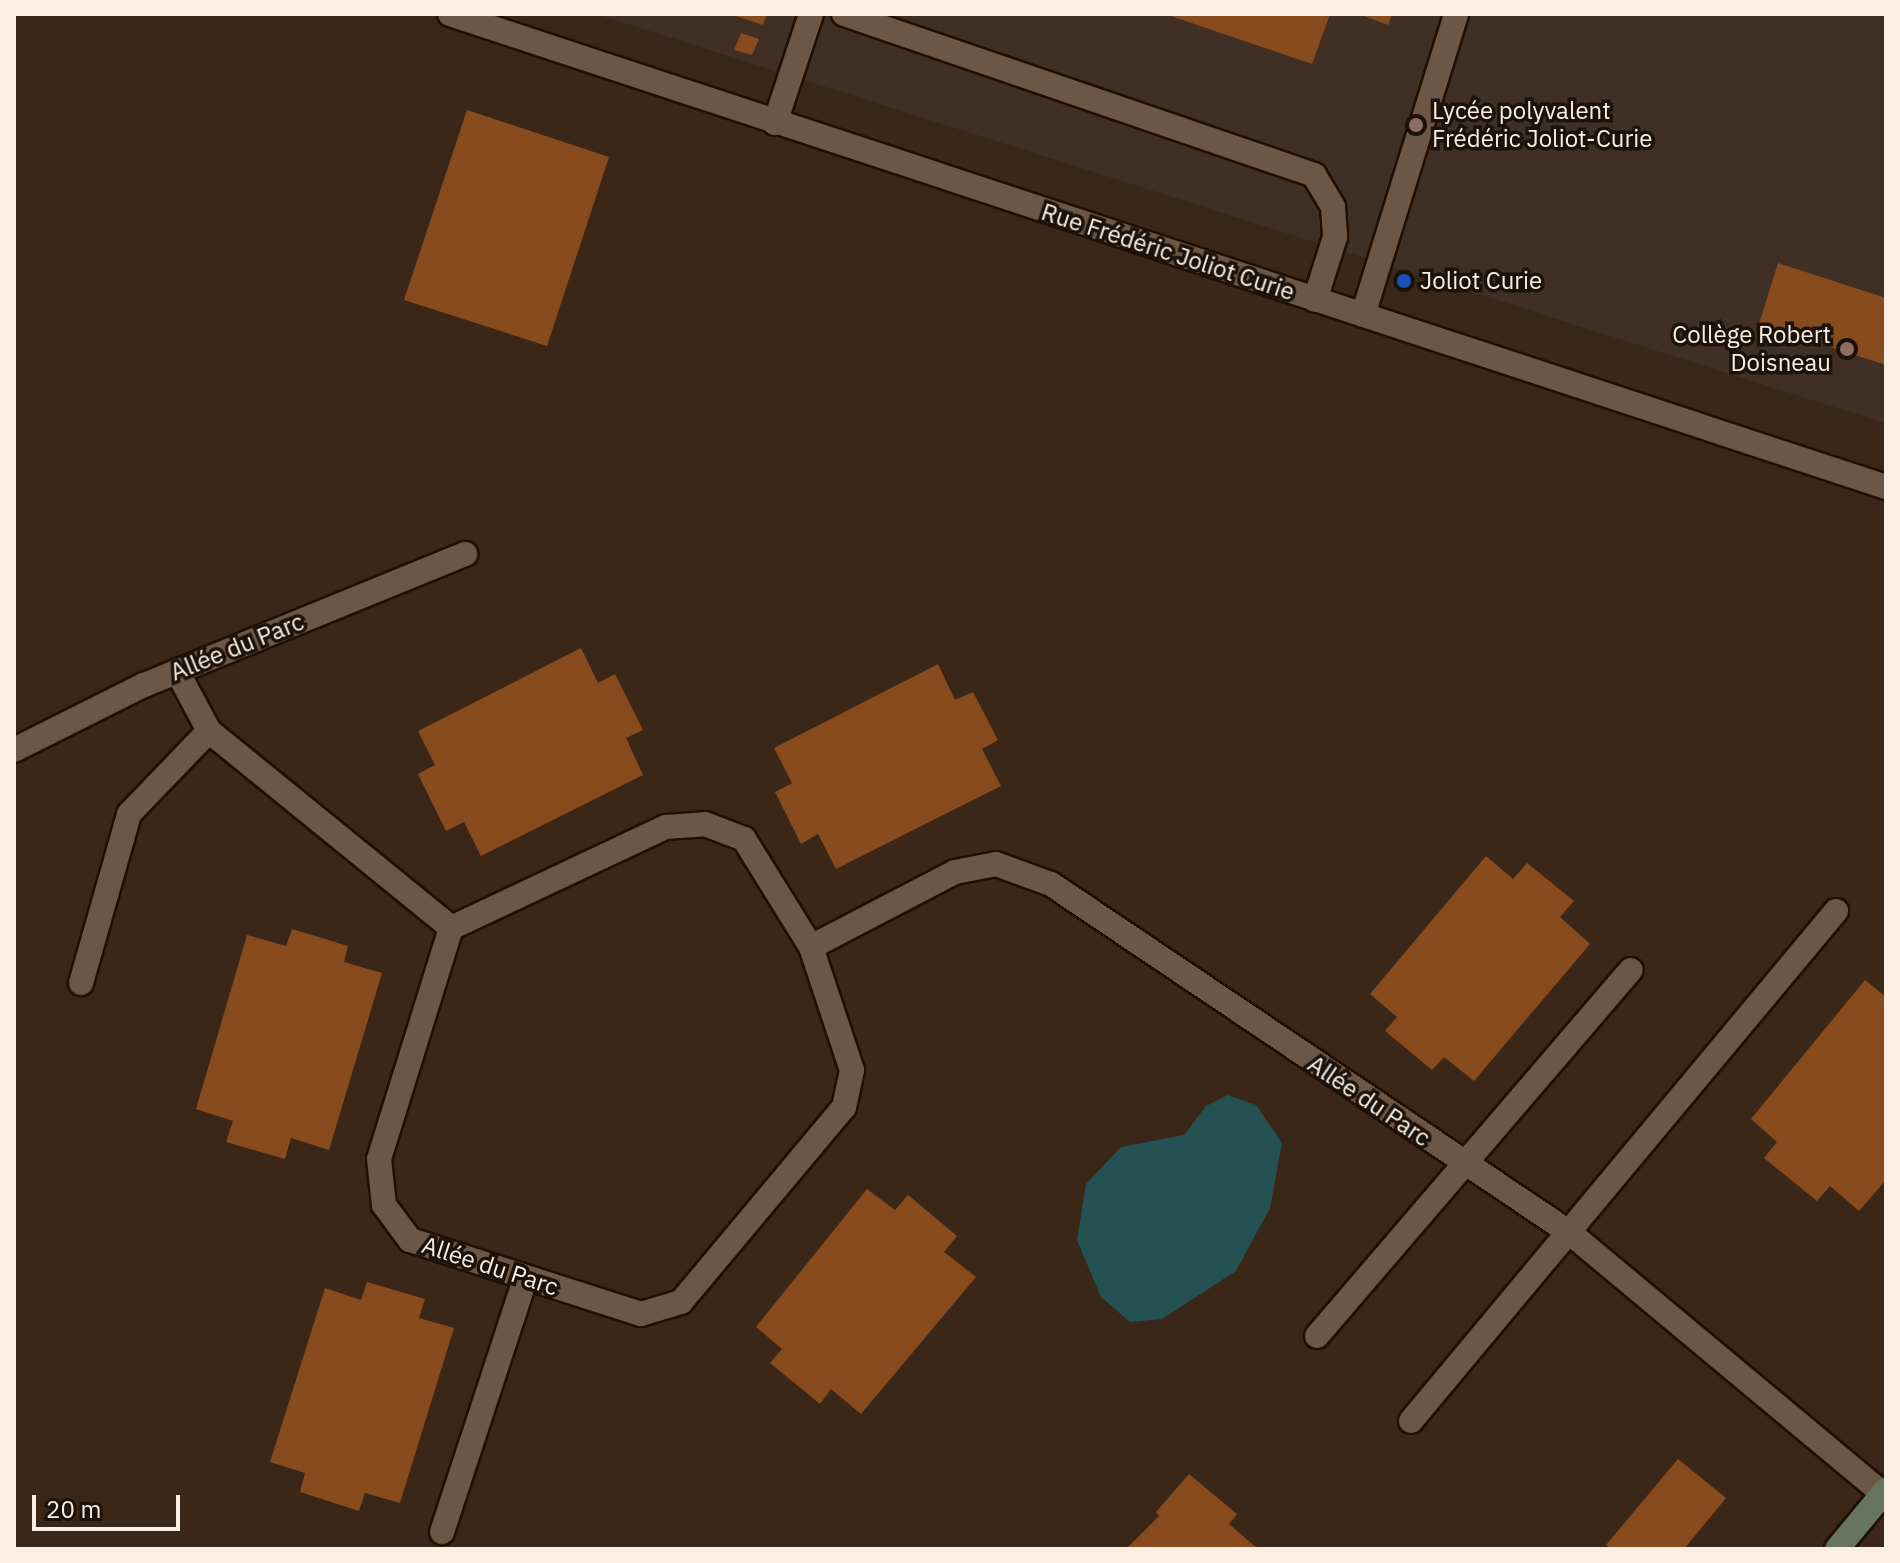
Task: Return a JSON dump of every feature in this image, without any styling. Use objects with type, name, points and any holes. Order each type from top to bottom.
[{"type":"main road","points":[[1837,1549],[1884,1492]]},
{"type":"street","name":"Rue Frédéric Joliot Curie","points":[[450,14],[1886,487]]},
{"type":"street","points":[[775,123],[811,14]]},
{"type":"street","points":[[844,14],[1314,175],[1333,207],[1335,237],[1315,300]]},
{"type":"street","points":[[1363,315],[1456,14]]},
{"type":"street","name":"Allée du Parc","points":[[14,750],[177,671],[465,554]]},
{"type":"street","points":[[177,671],[209,731],[451,928]]},
{"type":"street","points":[[81,983],[129,814],[209,731]]},
{"type":"street","name":"Allée du Parc","points":[[705,824],[744,839],[811,947],[852,1070],[844,1107],[681,1302],[641,1314],[410,1240],[384,1205],[379,1159],[451,928],[666,827],[705,824]]},
{"type":"street","name":"Allée du Parc","points":[[811,947],[955,872],[996,864],[1051,884],[1462,1165],[1570,1233],[1884,1492]]},
{"type":"street","points":[[1411,1421],[1836,911]]},
{"type":"street","points":[[1317,1336],[1631,970]]},
{"type":"street","points":[[442,1532],[526,1277]]},
{"type":"shaded area","name":"Lycée polyvalent Frédéric Joliot-Curie","points":[[596,14],[1886,14],[1886,424],[1859,415]]},
{"type":"water","points":[[1228,1095],[1256,1105],[1282,1143],[1270,1208],[1236,1271],[1162,1319],[1130,1322],[1101,1297],[1077,1240],[1086,1184],[1121,1147],[1184,1135],[1206,1106]]},
{"type":"building","points":[[730,14],[767,14],[763,25]]},
{"type":"building","points":[[1165,14],[1330,14],[1312,64]]},
{"type":"building","points":[[1359,14],[1392,14],[1388,25]]},
{"type":"building","points":[[741,33],[759,39],[752,55],[734,50]]},
{"type":"building","points":[[467,110],[609,157],[547,346],[404,300]]},
{"type":"building","points":[[1778,263],[1886,298],[1886,365],[1759,324]]},
{"type":"building","points":[[581,648],[598,683],[615,674],[643,730],[626,738],[643,775],[481,856],[464,822],[446,831],[418,774],[435,765],[418,731]]},
{"type":"building","points":[[938,664],[955,700],[973,692],[998,740],[982,749],[1001,786],[836,869],[818,834],[801,844],[775,792],[792,783],[774,748]]},
{"type":"building","points":[[1486,856],[1513,879],[1527,863],[1574,901],[1560,917],[1590,944],[1474,1081],[1444,1057],[1432,1070],[1385,1031],[1397,1017],[1370,994]]},
{"type":"building","points":[[292,929],[348,946],[344,962],[382,973],[329,1150],[291,1138],[285,1159],[226,1142],[233,1121],[196,1109],[247,935],[286,946]]},
{"type":"building","points":[[1865,980],[1886,997],[1886,1180],[1859,1211],[1830,1186],[1817,1201],[1764,1158],[1777,1142],[1751,1119]]},
{"type":"building","points":[[867,1189],[895,1210],[908,1195],[957,1236],[944,1252],[976,1277],[861,1414],[831,1389],[820,1404],[770,1363],[782,1349],[756,1327]]},
{"type":"building","points":[[367,1282],[425,1299],[419,1318],[454,1328],[400,1503],[365,1493],[359,1511],[300,1492],[305,1473],[270,1462],[325,1288],[361,1300]]},
{"type":"building","points":[[1678,1459],[1726,1498],[1684,1549],[1611,1549],[1606,1545]]},
{"type":"building","points":[[1189,1474],[1237,1514],[1229,1524],[1258,1549],[1126,1549],[1159,1516],[1156,1512]]},
{"type":"place","name":"Lycée polyvalent Frédéric Joliot-Curie","points":[[1416,125]]},
{"type":"place","name":"Joliot Curie","points":[[1404,281]]},
{"type":"place","name":"Collège Robert Doisneau","points":[[1847,349]]}]
